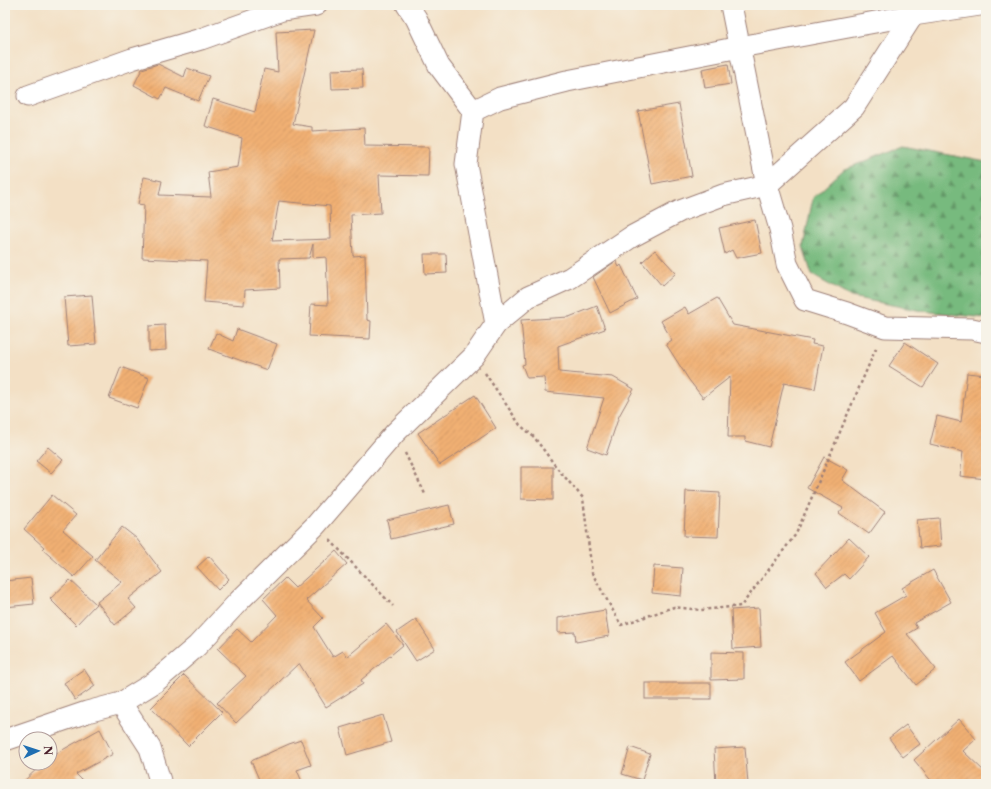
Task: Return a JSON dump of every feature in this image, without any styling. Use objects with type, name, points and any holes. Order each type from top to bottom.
[{"type":"street","points":[[28,96],[132,59],[201,39],[282,10],[316,5]]},
{"type":"street","points":[[407,5],[416,18],[439,66],[473,111],[466,164],[496,324]]},
{"type":"street","points":[[732,5],[767,185],[780,229],[787,264],[805,300],[885,327],[972,329],[986,332]]},
{"type":"street","points":[[473,111],[500,98],[566,81],[740,47],[914,15],[979,5]]},
{"type":"street","points":[[5,740],[87,712],[121,703],[155,682],[197,646],[239,601],[316,525],[395,433],[474,356],[496,324],[528,298],[570,278],[631,237],[680,211],[723,195],[767,185],[854,107],[914,15]]},
{"type":"street","points":[[121,703],[150,748],[161,784]]},
{"type":"path","points":[[474,356],[520,424],[534,437],[557,468],[583,498],[592,573],[621,625],[674,606],[700,610],[741,606],[796,534],[885,327]]},
{"type":"path","points":[[395,433],[426,496]]},
{"type":"path","points":[[316,525],[393,606]]},
{"type":"green space","points":[[903,146],[986,162],[986,318],[922,311],[851,297],[812,275],[803,247],[813,198],[843,170]]},
{"type":"building","points":[[314,30],[293,124],[312,127],[312,131],[364,128],[365,146],[429,147],[428,176],[379,175],[381,213],[351,215],[353,256],[365,255],[367,320],[371,321],[370,339],[309,336],[311,304],[328,305],[326,257],[313,258],[313,244],[309,258],[279,259],[280,288],[245,290],[244,305],[204,302],[207,261],[142,258],[144,205],[138,204],[144,177],[162,181],[159,195],[211,197],[208,172],[238,167],[242,138],[205,126],[213,99],[255,112],[264,69],[278,72],[276,32]],"holes":[[[279,201],[330,206],[331,239],[272,241]]]},
{"type":"building","points":[[158,64],[184,77],[187,68],[209,76],[198,101],[166,88],[160,99],[134,85],[142,69]]},
{"type":"building","points":[[728,64],[731,84],[705,88],[702,69]]},
{"type":"building","points":[[362,69],[363,88],[332,89],[331,70]]},
{"type":"building","points":[[679,104],[692,176],[652,184],[638,111]]},
{"type":"building","points":[[755,220],[762,253],[736,258],[732,250],[725,254],[719,228]]},
{"type":"building","points":[[655,250],[676,273],[662,286],[642,262]]},
{"type":"building","points":[[424,254],[446,254],[447,273],[425,274]]},
{"type":"building","points":[[616,261],[619,267],[621,265],[637,299],[610,313],[593,277]]},
{"type":"building","points":[[92,295],[96,344],[68,346],[64,297]]},
{"type":"building","points":[[717,298],[733,325],[813,340],[812,344],[823,346],[815,389],[784,383],[769,447],[745,441],[745,437],[728,437],[730,377],[703,398],[689,380],[666,344],[672,340],[661,321],[685,307],[689,314]]},
{"type":"building","points":[[597,306],[605,329],[558,346],[559,372],[613,377],[634,389],[619,416],[606,455],[587,448],[604,398],[545,392],[544,377],[527,378],[522,365],[525,364],[521,320],[569,317]]},
{"type":"building","points":[[165,325],[166,350],[149,351],[149,326]]},
{"type":"building","points":[[237,329],[277,344],[267,370],[209,349],[216,333],[233,341]]},
{"type":"building","points":[[905,342],[938,364],[923,387],[889,366]]},
{"type":"building","points":[[121,367],[149,378],[137,408],[109,398]]},
{"type":"building","points":[[967,373],[986,375],[986,479],[960,476],[963,452],[930,444],[937,416],[961,422]]},
{"type":"building","points":[[475,395],[496,428],[440,465],[418,433]]},
{"type":"building","points":[[48,447],[63,460],[51,473],[36,461]]},
{"type":"building","points":[[824,457],[848,470],[842,480],[885,512],[869,534],[839,513],[843,508],[807,488]]},
{"type":"building","points":[[521,467],[553,467],[553,500],[521,499]]},
{"type":"building","points":[[686,491],[720,493],[718,537],[684,536]]},
{"type":"building","points":[[52,495],[76,515],[63,530],[93,556],[74,577],[42,549],[44,547],[24,529]]},
{"type":"building","points":[[449,505],[454,524],[391,539],[387,520]]},
{"type":"building","points":[[939,518],[941,546],[920,548],[917,520]]},
{"type":"building","points":[[122,527],[136,538],[162,572],[128,599],[136,608],[115,625],[97,602],[122,582],[95,560]]},
{"type":"building","points":[[849,538],[869,557],[849,579],[844,574],[827,587],[816,573]]},
{"type":"building","points":[[336,551],[347,564],[306,600],[323,618],[314,627],[333,657],[343,651],[347,657],[386,624],[403,645],[361,680],[363,684],[326,707],[299,663],[236,723],[217,703],[246,676],[218,649],[237,629],[251,642],[277,615],[263,599],[285,578],[295,588]]},
{"type":"building","points":[[209,556],[229,579],[218,590],[197,567]]},
{"type":"building","points":[[654,566],[683,568],[681,596],[652,593]]},
{"type":"building","points":[[933,570],[951,602],[914,623],[917,628],[907,634],[936,669],[916,685],[893,656],[859,681],[845,662],[886,632],[875,613],[906,595],[902,588]]},
{"type":"building","points":[[31,578],[34,604],[5,607],[5,581]]},
{"type":"building","points":[[70,580],[96,604],[76,625],[50,599]]},
{"type":"building","points":[[759,608],[761,647],[733,649],[731,610]]},
{"type":"building","points":[[605,610],[609,636],[576,642],[575,632],[558,633],[558,618]]},
{"type":"building","points":[[416,619],[435,649],[416,661],[397,632]]},
{"type":"building","points":[[711,652],[744,653],[744,679],[711,680]]},
{"type":"building","points":[[84,669],[95,686],[75,700],[64,683]]},
{"type":"building","points":[[184,675],[222,712],[188,746],[151,708]]},
{"type":"building","points":[[645,683],[711,683],[711,699],[645,699]]},
{"type":"building","points":[[383,715],[391,742],[347,755],[340,728]]},
{"type":"building","points":[[959,719],[976,739],[963,751],[986,773],[986,784],[934,784],[914,760]]},
{"type":"building","points":[[906,725],[920,744],[903,757],[889,738]]},
{"type":"building","points":[[100,729],[113,754],[76,774],[86,784],[21,784],[35,771],[58,771],[58,752]]},
{"type":"building","points":[[301,740],[311,765],[297,770],[303,784],[261,784],[251,761]]},
{"type":"building","points":[[630,747],[650,754],[642,780],[622,774]]},
{"type":"building","points":[[745,747],[748,784],[716,784],[714,749]]}]
